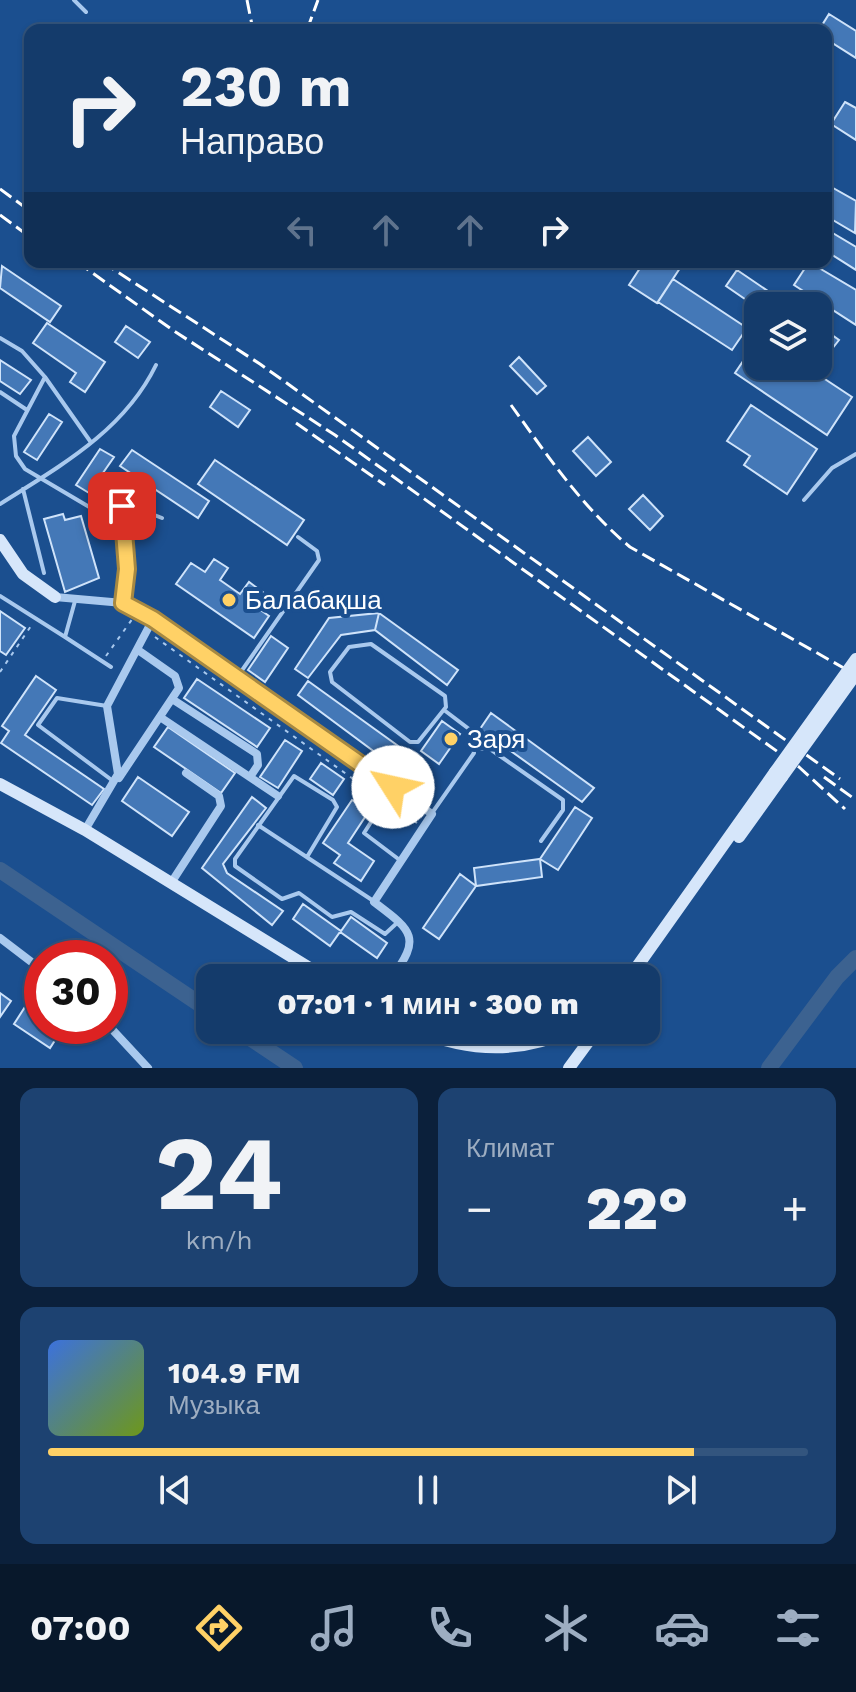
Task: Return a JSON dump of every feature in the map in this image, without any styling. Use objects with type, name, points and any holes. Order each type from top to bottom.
[{"type":"street","points":[[0,540],[23,574],[55,597],[123,603],[153,619],[432,814],[374,902],[399,921],[410,935],[409,953],[401,964]]},
{"type":"street","points":[[115,783],[118,765],[107,706],[153,619]]},
{"type":"street","points":[[85,830],[179,688],[178,680],[138,650]]},
{"type":"street","points":[[645,964],[856,659]]},
{"type":"street","points":[[639,964],[778,774],[856,674]]},
{"type":"street","points":[[172,699],[257,754],[258,765],[250,777]]},
{"type":"street","points":[[160,717],[278,796]]},
{"type":"street","points":[[171,883],[221,806],[219,796],[186,773]]},
{"type":"street","points":[[0,784],[85,830],[303,964]]},
{"type":"street","points":[[0,938],[24,956]]},
{"type":"street","points":[[126,1044],[148,1068]]},
{"type":"street","points":[[462,1044],[502,1048],[535,1044]]},
{"type":"street","points":[[569,1068],[586,1044]]},
{"type":"lane","points":[[74,0],[86,12]]},
{"type":"lane","points":[[0,338],[22,351],[45,377],[90,441]]},
{"type":"lane","points":[[0,504],[42,481],[134,403],[156,365]]},
{"type":"lane","points":[[45,377],[14,436],[16,456],[42,481],[91,508],[122,506],[162,518]]},
{"type":"lane","points":[[0,392],[27,410]]},
{"type":"lane","points":[[804,500],[832,468],[856,454]]},
{"type":"lane","points":[[23,489],[44,573]]},
{"type":"lane","points":[[122,506],[127,569],[123,603]]},
{"type":"lane","points":[[237,678],[319,560],[317,551],[298,537]]},
{"type":"lane","points":[[0,596],[111,667]]},
{"type":"lane","points":[[65,637],[75,601]]},
{"type":"lane","points":[[352,645],[377,645],[442,693],[447,703],[444,710],[421,740],[410,742],[334,685],[330,672],[352,645]]},
{"type":"lane","points":[[107,706],[57,698],[38,725],[115,783]]},
{"type":"lane","points":[[432,814],[470,762],[474,748],[469,729],[444,710]]},
{"type":"lane","points":[[474,748],[490,749],[563,800],[563,810],[541,841]]},
{"type":"lane","points":[[307,857],[335,813],[336,804],[297,776],[290,779],[234,862],[258,883],[284,899],[299,893],[332,917],[351,912],[383,934],[390,932],[399,921]]},
{"type":"lane","points":[[393,787],[364,836],[401,861]]},
{"type":"lane","points":[[258,825],[374,902]]},
{"type":"path","points":[[103,660],[138,611]]},
{"type":"path","points":[[0,672],[36,619]]},
{"type":"path","points":[[147,632],[423,827]]},
{"type":"building","points":[[829,14],[856,31],[856,58],[832,43],[832,24],[823,24]]},
{"type":"building","points":[[845,102],[856,108],[856,140],[832,125]]},
{"type":"building","points":[[832,187],[856,201],[855,233],[832,220]]},
{"type":"building","points":[[832,233],[856,247],[856,270],[832,255]]},
{"type":"building","points":[[2,266],[61,306],[50,322],[0,288]]},
{"type":"building","points":[[640,268],[680,268],[657,303],[629,285]]},
{"type":"building","points":[[805,268],[819,268],[856,290],[856,325],[832,310],[832,292],[805,292],[794,285]]},
{"type":"building","points":[[737,270],[769,292],[744,292],[744,298],[726,286]]},
{"type":"building","points":[[673,279],[744,326],[744,332],[732,350],[658,302]]},
{"type":"building","points":[[47,323],[105,362],[85,392],[70,382],[76,373],[33,343]]},
{"type":"building","points":[[126,326],[150,342],[138,358],[115,342]]},
{"type":"building","points":[[832,335],[839,340],[832,349]]},
{"type":"building","points":[[519,357],[546,386],[537,394],[510,366]]},
{"type":"building","points":[[0,360],[31,380],[20,394],[0,381]]},
{"type":"building","points":[[744,360],[744,379],[735,373]]},
{"type":"building","points":[[745,380],[826,380],[852,397],[827,435]]},
{"type":"building","points":[[221,391],[250,410],[238,427],[210,407]]},
{"type":"building","points":[[751,405],[817,449],[787,494],[744,465],[750,456],[727,441]]},
{"type":"building","points":[[49,414],[62,422],[37,460],[24,452]]},
{"type":"building","points":[[588,437],[611,462],[596,476],[573,451]]},
{"type":"building","points":[[100,449],[114,457],[89,493],[76,485]]},
{"type":"building","points":[[132,450],[209,501],[198,518],[120,466]]},
{"type":"building","points":[[215,460],[304,520],[287,545],[198,484]]},
{"type":"building","points":[[643,495],[663,516],[650,530],[629,509]]},
{"type":"building","points":[[63,514],[65,520],[81,516],[99,578],[65,592],[44,519]]},
{"type":"building","name":"Балабақша","points":[[214,559],[228,568],[220,580],[240,594],[249,582],[264,593],[255,606],[269,616],[254,638],[176,584],[191,563],[205,572]]},
{"type":"building","points":[[0,611],[25,628],[6,655],[0,651]]},
{"type":"building","points":[[379,613],[375,630],[341,635],[308,678],[295,669],[329,618]]},
{"type":"building","points":[[379,613],[458,670],[447,685],[375,630]]},
{"type":"building","points":[[271,636],[288,648],[265,682],[248,670]]},
{"type":"building","points":[[36,676],[56,690],[25,735],[104,789],[92,805],[1,743],[9,731],[2,726]]},
{"type":"building","points":[[197,679],[270,728],[257,747],[184,698]]},
{"type":"building","points":[[308,681],[419,761],[407,776],[298,695]]},
{"type":"building","points":[[491,713],[594,788],[582,802],[480,729]]},
{"type":"building","points":[[442,721],[460,734],[439,764],[421,751]]},
{"type":"building","points":[[168,727],[235,773],[221,793],[154,747]]},
{"type":"building","points":[[285,740],[302,751],[278,788],[260,777]]},
{"type":"building","points":[[321,763],[344,779],[333,795],[310,779]]},
{"type":"building","points":[[138,777],[189,812],[172,836],[122,801]]},
{"type":"building","points":[[416,780],[429,789],[422,800],[409,790]]},
{"type":"building","points":[[252,797],[266,808],[223,864],[227,873],[283,911],[272,925],[202,868]]},
{"type":"building","points":[[352,800],[369,811],[348,843],[374,861],[361,881],[334,863],[340,855],[323,843]]},
{"type":"building","points":[[575,807],[592,818],[558,870],[540,859]]},
{"type":"building","points":[[540,859],[542,877],[476,886],[474,868]]},
{"type":"building","points":[[460,874],[476,886],[439,939],[423,928]]},
{"type":"building","points":[[303,904],[341,931],[351,917],[387,943],[377,958],[340,932],[330,946],[293,919]]},
{"type":"building","points":[[0,993],[11,1001],[0,1017]]},
{"type":"building","points":[[24,1009],[24,1031],[14,1024]]},
{"type":"waterway","points":[[0,870],[196,1002]]},
{"type":"waterway","points":[[769,1068],[837,977],[856,958]]},
{"type":"waterway","points":[[259,1044],[295,1068]]},
{"type":"railway","points":[[247,0],[252,24]]},
{"type":"railway","points":[[309,24],[318,0]]},
{"type":"railway","points":[[0,189],[24,207]]},
{"type":"railway","points":[[0,215],[24,233]]},
{"type":"railway","points":[[85,268],[174,331],[335,435],[799,767],[845,809]]},
{"type":"railway","points":[[111,268],[260,364],[840,779]]},
{"type":"railway","points":[[511,405],[581,498],[630,547],[856,675]]},
{"type":"railway","points":[[296,423],[385,485]]},
{"type":"railway","points":[[824,777],[856,800]]},
{"type":"place","name":"Балабақша","points":[[229,600]]},
{"type":"place","name":"Заря","points":[[451,739]]},
{"type":"route","points":[[122,506],[127,569],[123,603],[153,619],[393,787]]}]
